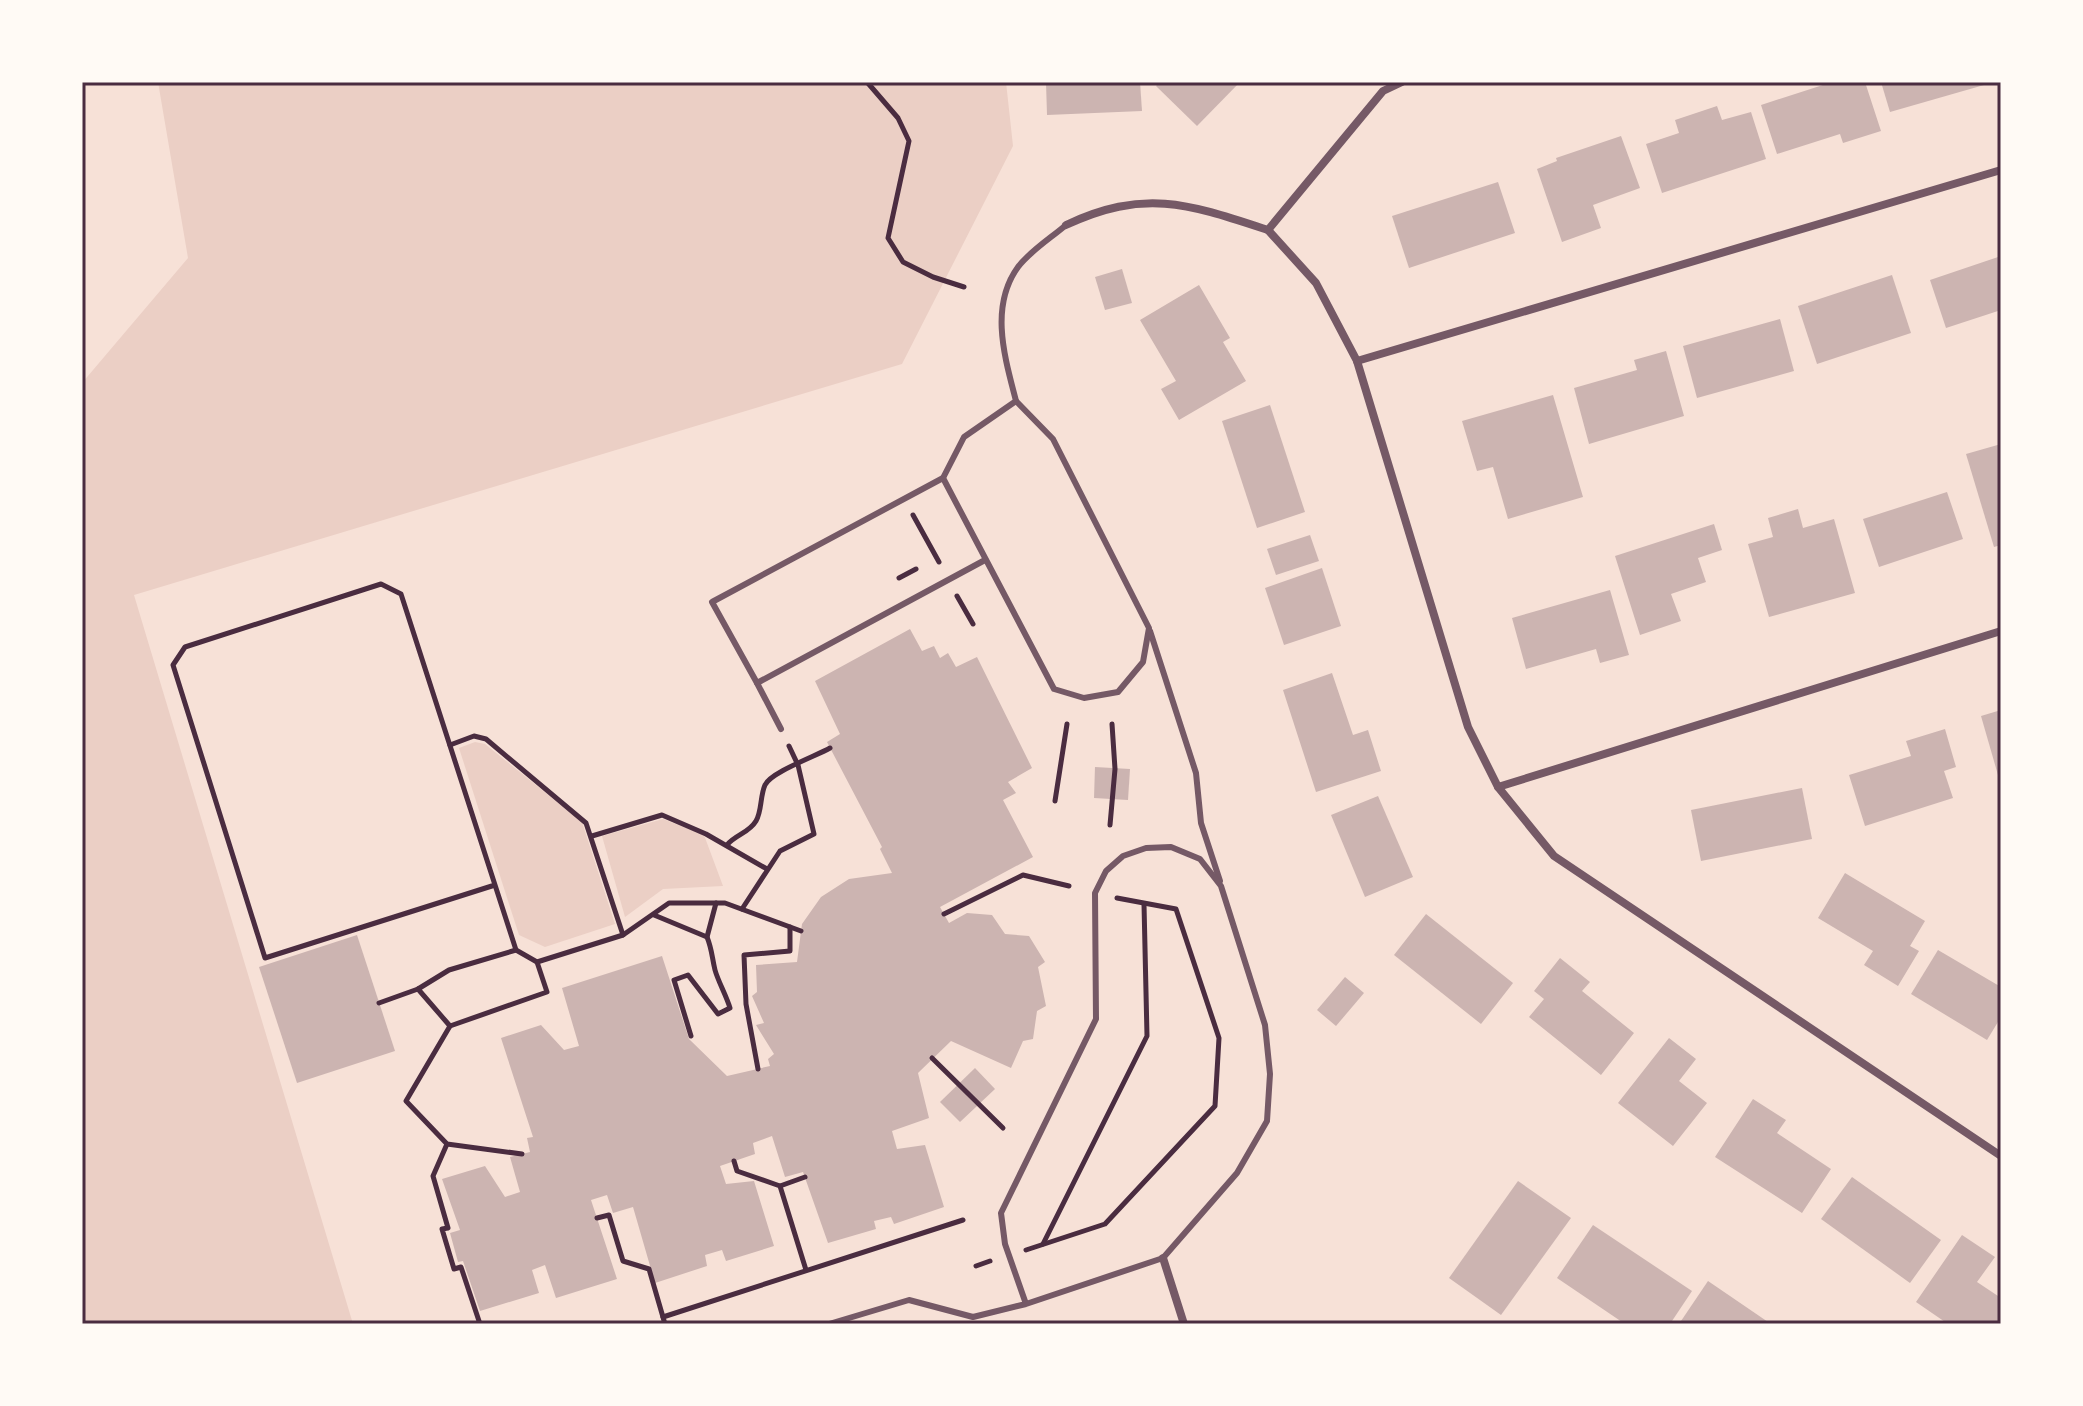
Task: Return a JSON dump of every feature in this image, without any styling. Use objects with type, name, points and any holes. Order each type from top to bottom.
[{"type":"street","points":[[1268,230],[1383,91],[1402,82]]},
{"type":"street","points":[[1357,361],[2001,170]]},
{"type":"street","points":[[1066,225],[1098,210],[1165,202],[1213,212],[1268,230],[1316,283],[1357,361],[1468,727],[1498,787],[1554,856],[2001,1156]]},
{"type":"street","points":[[1498,787],[2001,631]]},
{"type":"street","points":[[1163,1258],[1184,1324]]},
{"type":"lane","points":[[829,1324],[909,1300],[973,1317],[1026,1304],[1163,1258],[1237,1173],[1267,1121],[1270,1074],[1265,1025],[1201,823],[1196,773],[1149,628],[1053,439],[1016,401],[1002,347],[1003,298],[1019,266],[1066,225]]},
{"type":"lane","points":[[781,729],[712,602],[943,478],[964,437],[1016,401]]},
{"type":"lane","points":[[943,478],[1054,689],[1084,698],[1118,692],[1143,662],[1149,628]]},
{"type":"lane","points":[[757,683],[985,560]]},
{"type":"lane","points":[[1026,1304],[1005,1244],[1001,1213],[1096,1019],[1095,893],[1106,871],[1123,856],[1146,848],[1171,847],[1200,859],[1221,886]]},
{"type":"path","points":[[867,82],[898,118],[909,141],[907,161],[889,222],[888,238],[903,262],[933,277],[964,287]]},
{"type":"path","points":[[905,499],[973,624]]},
{"type":"path","points":[[495,885],[265,958],[173,665],[185,647],[381,584],[401,594],[516,950],[537,962],[547,992],[450,1026],[406,1101],[447,1144],[522,1154]]},
{"type":"path","points":[[1055,801],[1067,724]]},
{"type":"path","points":[[1110,825],[1115,769],[1112,724]]},
{"type":"path","points":[[742,909],[780,851],[814,834],[798,765],[781,729]]},
{"type":"path","points":[[450,745],[474,736],[486,739],[581,816],[592,836],[623,935]]},
{"type":"path","points":[[727,845],[757,820],[768,781],[830,748]]},
{"type":"path","points":[[592,836],[662,815],[727,845],[767,869]]},
{"type":"path","points":[[944,914],[1023,875],[1069,886]]},
{"type":"path","points":[[1025,1251],[1105,1224],[1215,1106],[1219,1038],[1176,909],[1117,898]]},
{"type":"path","points":[[537,962],[623,935],[669,903],[725,903],[801,931]]},
{"type":"path","points":[[691,1036],[674,980],[688,975],[718,1014],[730,1008],[723,984],[715,972],[713,952],[707,937],[716,903]]},
{"type":"path","points":[[1042,1245],[1147,1036],[1144,904]]},
{"type":"path","points":[[653,915],[707,937]]},
{"type":"path","points":[[758,1069],[746,1004],[744,955],[790,951],[790,927]]},
{"type":"path","points":[[379,1003],[418,989],[449,970],[516,950]]},
{"type":"path","points":[[418,989],[450,1026]]},
{"type":"path","points":[[932,1058],[1003,1128]]},
{"type":"path","points":[[447,1144],[433,1176],[448,1228],[442,1229],[454,1269],[461,1267],[480,1324]]},
{"type":"path","points":[[734,1161],[737,1171],[780,1186],[805,1177]]},
{"type":"path","points":[[780,1186],[806,1270]]},
{"type":"path","points":[[597,1218],[609,1215],[623,1261],[649,1269],[664,1321],[806,1270],[963,1220]]},
{"type":"path","points":[[976,1266],[993,1261]]},
{"type":"shaded area","points":[[158,82],[1006,82],[1013,146],[902,364],[134,595],[353,1324],[82,1324],[82,383],[188,258]]},
{"type":"shaded area","points":[[475,742],[485,744],[582,822],[615,924],[545,947],[519,935],[459,748]]},
{"type":"shaded area","points":[[663,819],[704,835],[723,886],[663,889],[625,917],[602,836]]},
{"type":"building","points":[[1046,82],[1140,82],[1142,111],[1047,115]]},
{"type":"building","points":[[1160,82],[1240,82],[1197,126],[1156,86]]},
{"type":"building","points":[[1826,82],[1865,82],[1881,131],[1843,143],[1840,134],[1777,154],[1761,105]]},
{"type":"building","points":[[1881,82],[1991,82],[1991,83],[1890,112]]},
{"type":"building","points":[[1717,106],[1722,120],[1751,112],[1766,159],[1662,193],[1646,144],[1679,133],[1675,120]]},
{"type":"building","points":[[1621,136],[1640,188],[1593,205],[1601,228],[1562,242],[1537,169],[1557,161],[1556,158]]},
{"type":"building","points":[[1498,182],[1515,233],[1409,268],[1392,216]]},
{"type":"building","points":[[2001,256],[2001,310],[1946,328],[1930,280]]},
{"type":"building","points":[[1122,269],[1132,303],[1105,310],[1095,277]]},
{"type":"building","points":[[1892,275],[1911,333],[1817,364],[1798,306]]},
{"type":"building","points":[[1199,285],[1230,338],[1223,342],[1246,381],[1179,420],[1161,389],[1176,381],[1140,320]]},
{"type":"building","points":[[1780,319],[1794,371],[1697,398],[1683,346]]},
{"type":"building","points":[[1666,351],[1684,416],[1589,444],[1574,388],[1637,370],[1634,360]]},
{"type":"building","points":[[1553,395],[1583,497],[1508,519],[1493,467],[1477,471],[1462,421]]},
{"type":"building","points":[[1270,405],[1305,512],[1257,528],[1222,421]]},
{"type":"building","points":[[2001,444],[2001,545],[1994,547],[1966,454]]},
{"type":"building","points":[[1947,492],[1963,539],[1879,567],[1863,519]]},
{"type":"building","points":[[1798,509],[1803,528],[1834,519],[1855,593],[1769,617],[1748,544],[1773,537],[1768,518]]},
{"type":"building","points":[[1714,524],[1722,550],[1698,558],[1706,582],[1671,594],[1681,621],[1640,635],[1615,556]]},
{"type":"building","points":[[1310,535],[1319,561],[1276,575],[1267,549]]},
{"type":"building","points":[[1322,568],[1341,626],[1284,645],[1265,588]]},
{"type":"building","points":[[1610,590],[1629,655],[1600,663],[1596,649],[1526,669],[1512,618]]},
{"type":"building","points":[[910,629],[922,651],[934,646],[940,658],[948,653],[956,667],[977,657],[1032,768],[1008,782],[1016,793],[1003,800],[1033,857],[940,907],[949,923],[967,913],[992,915],[1005,934],[1029,936],[1045,962],[1038,967],[1046,1006],[1037,1011],[1033,1039],[1023,1041],[1011,1068],[951,1041],[918,1073],[929,1118],[892,1131],[897,1149],[925,1145],[944,1207],[894,1224],[891,1217],[874,1221],[876,1229],[828,1243],[803,1172],[785,1177],[772,1136],[753,1143],[755,1154],[720,1166],[726,1184],[754,1181],[774,1246],[726,1261],[722,1250],[705,1255],[707,1266],[655,1283],[633,1207],[613,1213],[607,1195],[591,1200],[617,1279],[556,1298],[545,1265],[532,1270],[539,1293],[480,1311],[463,1261],[458,1262],[450,1233],[460,1230],[442,1179],[485,1166],[505,1197],[520,1192],[510,1157],[530,1152],[527,1138],[533,1137],[501,1038],[541,1025],[564,1050],[579,1046],[562,988],[662,956],[689,1039],[727,1076],[770,1066],[768,1059],[774,1054],[756,1025],[764,1023],[752,996],[757,992],[756,965],[797,962],[802,924],[821,897],[849,879],[892,873],[880,849],[882,847],[827,742],[840,734],[815,681]]},
{"type":"building","points":[[1332,673],[1353,735],[1368,730],[1381,771],[1316,792],[1283,690]]},
{"type":"building","points":[[2001,710],[2001,781],[2000,782],[1981,716]]},
{"type":"building","points":[[1945,729],[1956,767],[1944,771],[1953,798],[1865,826],[1849,775],[1911,756],[1906,741]]},
{"type":"building","points":[[1095,767],[1130,769],[1128,800],[1094,798]]},
{"type":"building","points":[[1802,788],[1812,839],[1701,861],[1691,810]]},
{"type":"building","points":[[1378,796],[1413,877],[1365,897],[1331,815]]},
{"type":"building","points":[[1845,873],[1925,921],[1910,946],[1919,951],[1898,986],[1864,965],[1873,951],[1818,918]]},
{"type":"building","points":[[1426,914],[1513,983],[1481,1024],[1394,955]]},
{"type":"building","points":[[357,935],[395,1051],[297,1083],[259,967]]},
{"type":"building","points":[[1938,950],[2001,987],[2001,1017],[1987,1040],[1911,994]]},
{"type":"building","points":[[1560,958],[1590,982],[1582,991],[1634,1033],[1601,1075],[1529,1017],[1544,999],[1534,991]]},
{"type":"building","points":[[1345,977],[1364,993],[1336,1026],[1317,1010]]},
{"type":"building","points":[[1669,1038],[1696,1059],[1679,1081],[1707,1103],[1673,1146],[1618,1103]]},
{"type":"building","points":[[975,1068],[995,1089],[960,1122],[940,1102]]},
{"type":"building","points":[[1753,1099],[1786,1120],[1777,1133],[1831,1169],[1802,1213],[1715,1157]]},
{"type":"building","points":[[1852,1177],[1941,1240],[1910,1283],[1821,1219]]},
{"type":"building","points":[[1518,1181],[1571,1218],[1501,1315],[1449,1278]]},
{"type":"building","points":[[1593,1225],[1692,1291],[1670,1324],[1625,1324],[1557,1278]]},
{"type":"building","points":[[1962,1235],[1995,1257],[1977,1282],[2001,1298],[2001,1324],[1948,1324],[1916,1302]]},
{"type":"building","points":[[1708,1281],[1771,1324],[1679,1324]]}]
